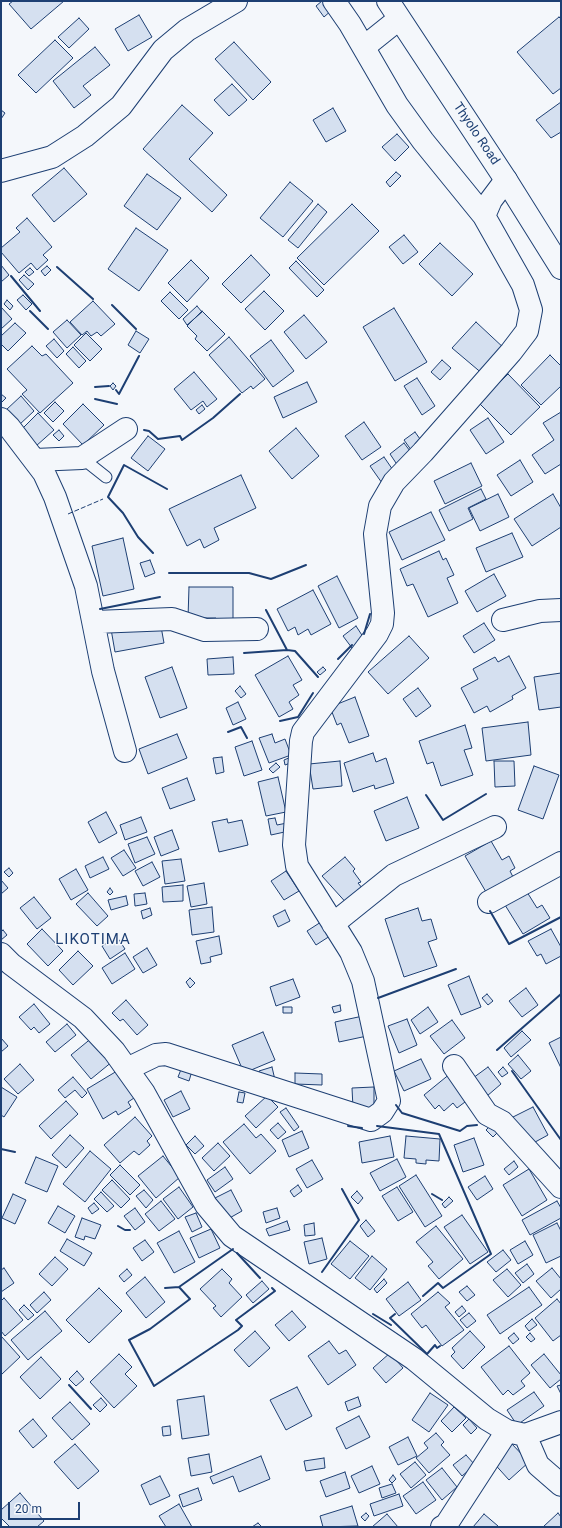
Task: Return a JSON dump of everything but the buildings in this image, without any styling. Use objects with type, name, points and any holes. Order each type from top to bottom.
[{"type":"main road","points":[[1,171],[52,156],[86,136],[121,106],[163,50],[187,30],[236,1]]},
{"type":"main road","points":[[127,1069],[156,1055],[166,1054],[371,1120],[382,1112],[389,1101],[363,981],[351,952],[297,866],[294,845],[301,741],[303,732],[377,634],[382,624],[383,613],[375,534],[380,506],[394,482],[423,452],[511,352],[527,331],[531,310],[523,285],[484,216],[423,141],[398,105],[364,47],[334,1]]},
{"type":"main road","points":[[364,47],[394,10]]},
{"type":"main road","name":"Thyolo Road","points":[[394,10],[506,180],[561,268]]},
{"type":"main road","points":[[484,216],[491,200],[506,180]]},
{"type":"main road","points":[[1,419],[35,460],[44,473],[55,497],[86,586],[95,622],[103,671],[125,751]]},
{"type":"main road","points":[[35,460],[82,458],[126,429]]},
{"type":"main road","points":[[503,620],[540,611],[561,610]]},
{"type":"main road","points":[[95,622],[172,619],[206,630],[256,629]]},
{"type":"main road","points":[[333,924],[394,875],[495,827]]},
{"type":"main road","points":[[489,902],[561,863]]},
{"type":"main road","points":[[1,954],[11,964],[83,1018],[114,1051],[144,1093],[206,1205],[232,1236],[414,1359],[487,1419],[516,1433],[538,1465],[561,1485]]},
{"type":"main road","points":[[454,1066],[487,1114],[502,1122],[561,1187]]},
{"type":"main road","points":[[442,1527],[446,1525],[516,1433],[561,1422]]},
{"type":"lane","points":[[82,458],[106,477]]},
{"type":"fence","points":[[68,514],[103,499]]},
{"type":"wall","points":[[57,267],[93,299]]},
{"type":"wall","points":[[11,276],[40,311]]},
{"type":"wall","points":[[112,305],[136,329]]},
{"type":"wall","points":[[30,311],[48,329]]},
{"type":"wall","points":[[116,390],[119,394],[139,356]]},
{"type":"wall","points":[[95,387],[109,386]]},
{"type":"wall","points":[[144,430],[149,431],[158,439],[180,436],[182,440],[213,418],[240,394]]},
{"type":"wall","points":[[95,399],[117,404]]},
{"type":"wall","points":[[153,553],[138,537],[123,513],[108,497],[124,465],[167,489]]},
{"type":"wall","points":[[169,573],[249,573],[271,579],[306,565]]},
{"type":"wall","points":[[100,609],[160,597]]},
{"type":"wall","points":[[244,653],[287,650],[266,610]]},
{"type":"wall","points":[[364,634],[370,614]]},
{"type":"wall","points":[[338,659],[352,645]]},
{"type":"wall","points":[[287,650],[295,651],[318,677]]},
{"type":"wall","points":[[280,721],[298,717],[313,693]]},
{"type":"wall","points":[[228,732],[241,727],[247,738]]},
{"type":"wall","points":[[426,795],[443,820],[486,794]]},
{"type":"wall","points":[[490,911],[509,944],[561,917]]},
{"type":"wall","points":[[378,998],[456,969]]},
{"type":"wall","points":[[497,1050],[561,994]]},
{"type":"wall","points":[[512,1071],[561,1140]]},
{"type":"wall","points":[[396,1105],[402,1113],[460,1131],[467,1126],[477,1125]]},
{"type":"wall","points":[[348,1126],[362,1128]]},
{"type":"wall","points":[[377,1126],[439,1134],[491,1254],[443,1288],[438,1283],[423,1296]]},
{"type":"wall","points":[[1,1149],[15,1152]]},
{"type":"wall","points":[[322,1272],[359,1220],[342,1189]]},
{"type":"wall","points":[[432,1194],[442,1200]]},
{"type":"wall","points":[[118,1226],[125,1230],[130,1230]]},
{"type":"wall","points":[[165,1288],[179,1287],[233,1249]]},
{"type":"wall","points":[[237,1253],[260,1278]]},
{"type":"wall","points":[[179,1287],[190,1299],[150,1329],[129,1340],[154,1386],[238,1330],[242,1326],[236,1320],[275,1291],[272,1288]]},
{"type":"wall","points":[[373,1314],[391,1325]]},
{"type":"wall","points":[[395,1314],[390,1318],[427,1354],[435,1345],[437,1348],[440,1346]]},
{"type":"wall","points":[[69,1385],[91,1409]]},
{"type":"district","name":"LIKOTIMA","points":[[93,940]]}]
